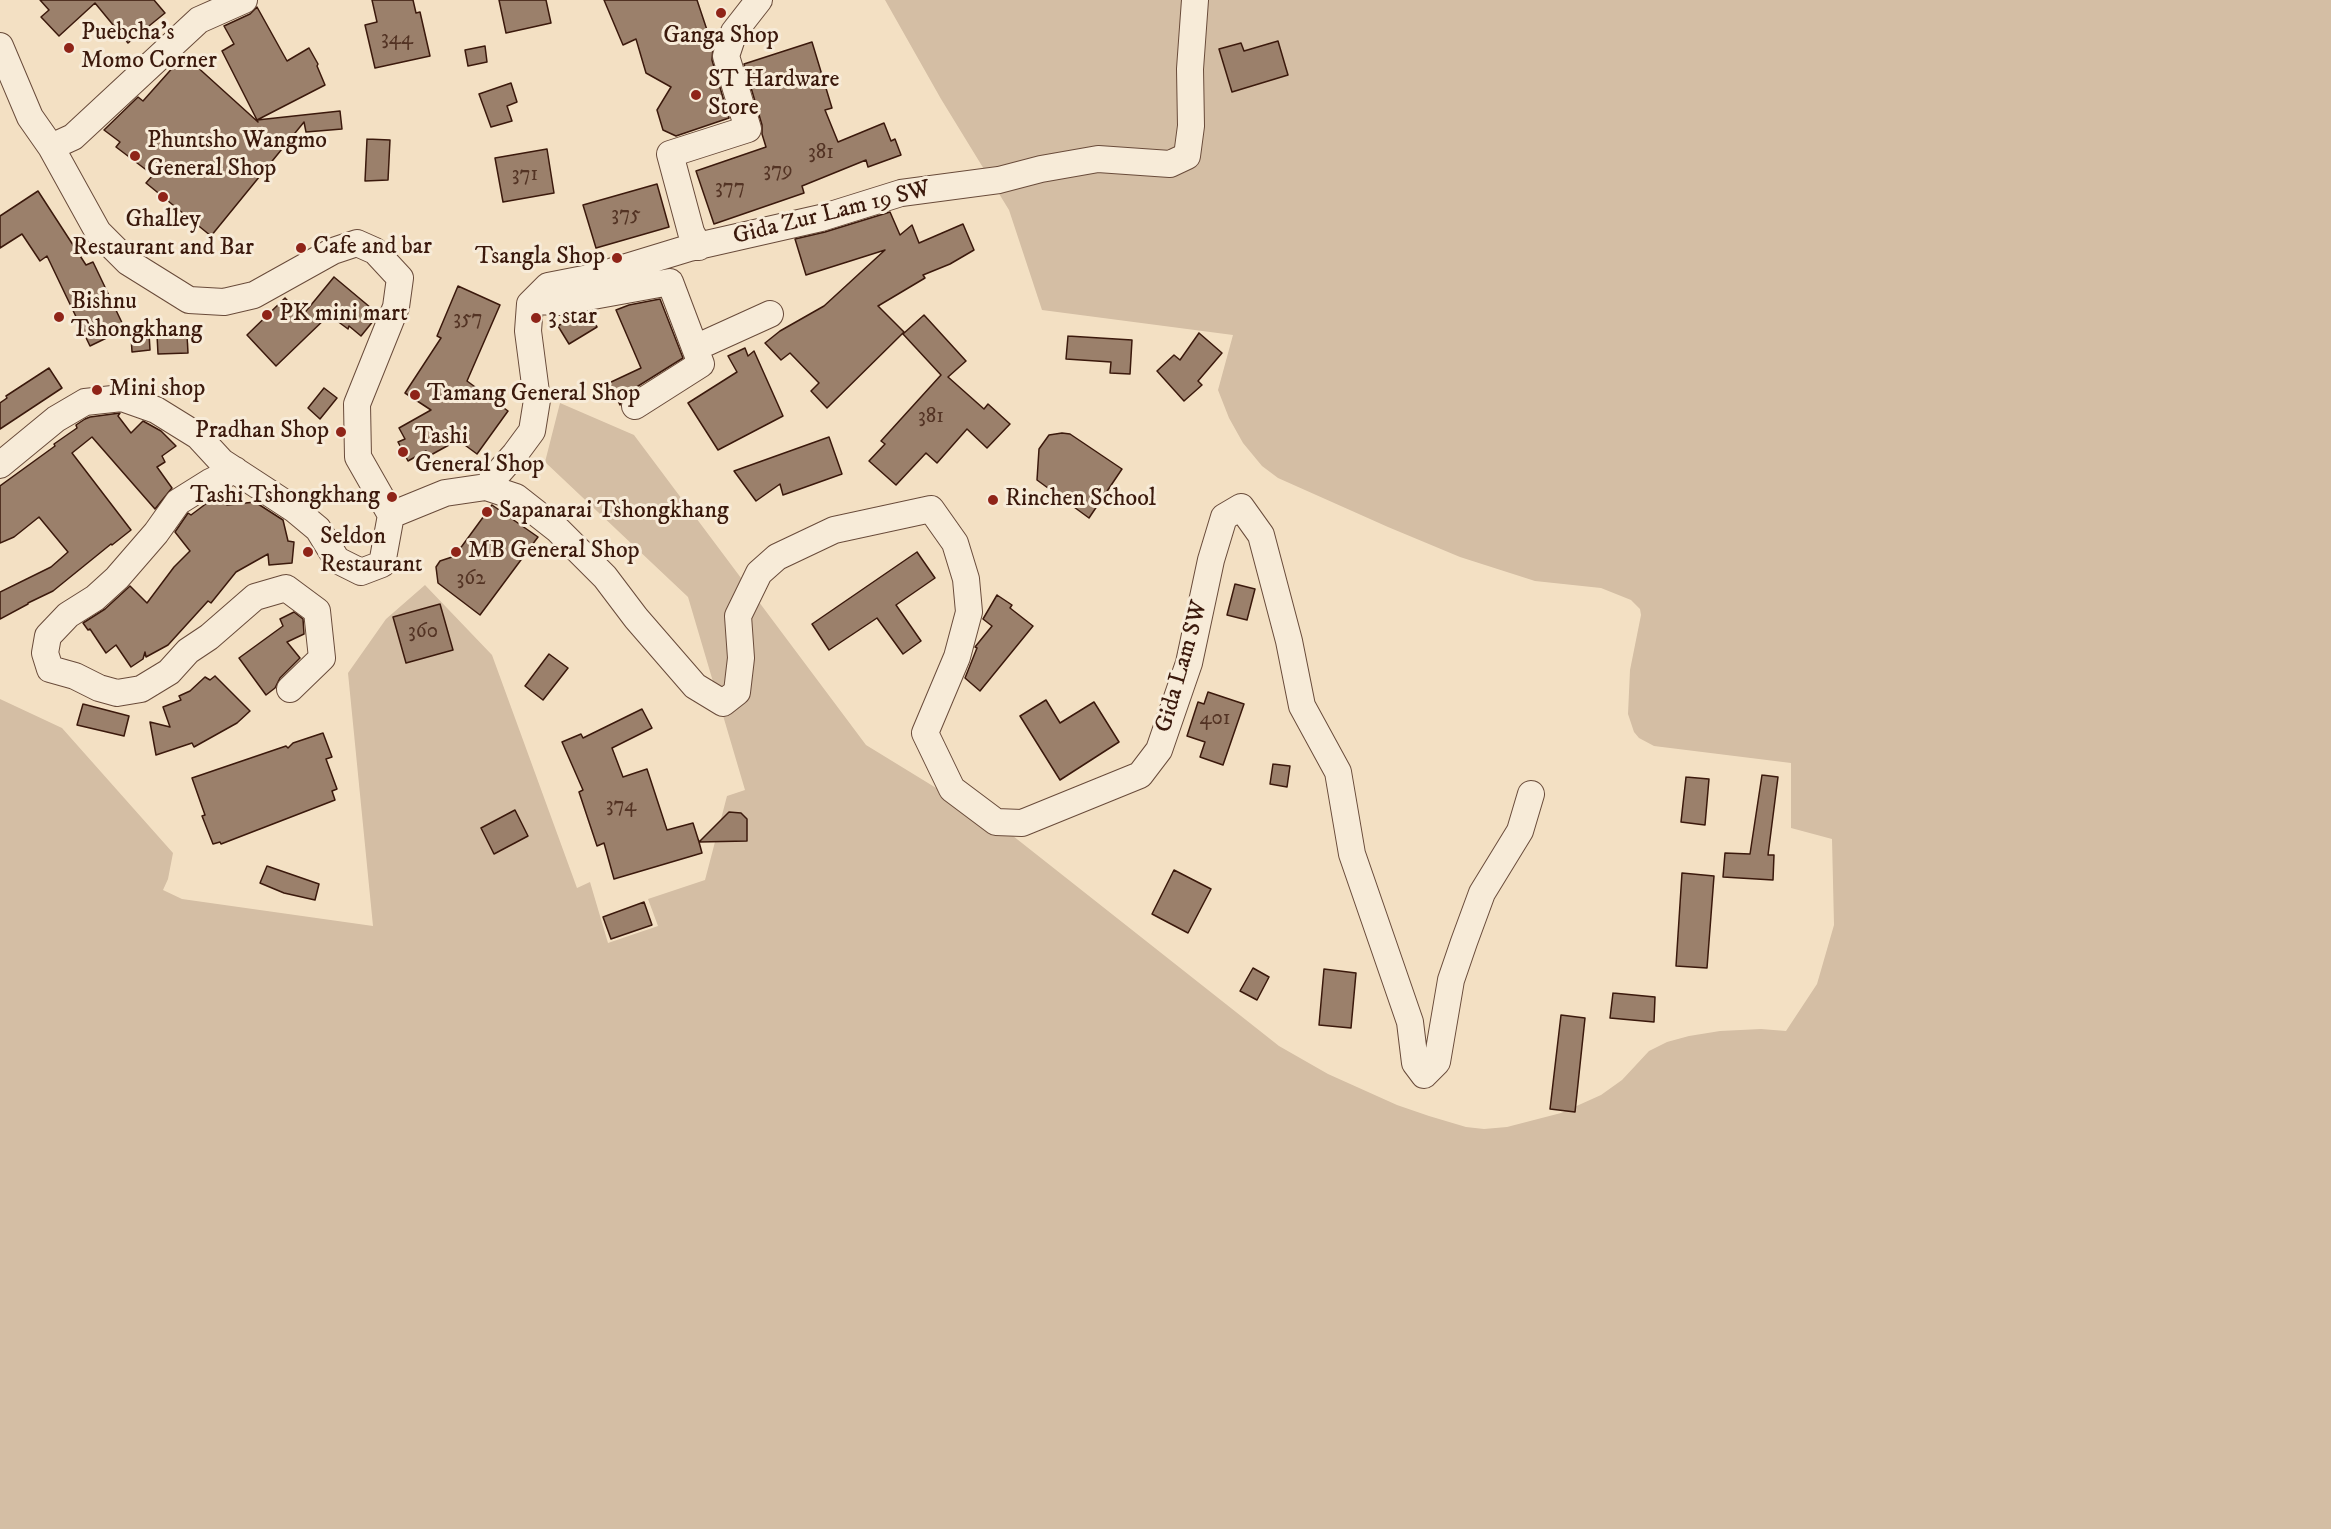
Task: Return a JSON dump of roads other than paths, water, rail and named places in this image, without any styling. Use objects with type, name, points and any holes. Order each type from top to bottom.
[{"type":"street","points":[[51,147],[73,137],[199,20],[244,0]]},
{"type":"street","points":[[699,247],[691,232],[670,154],[748,129],[726,56],[734,32],[752,12],[759,0]]},
{"type":"street","name":"Gida Zur Lam 19 SW","points":[[535,301],[548,286],[594,277],[689,248],[820,218],[901,193],[999,180],[1041,169],[1098,159],[1170,164],[1187,156],[1191,126],[1190,69],[1195,0]]},
{"type":"street","points":[[0,46],[30,117],[51,147],[98,231],[128,262],[189,300],[224,302],[254,295],[333,251],[357,243],[375,251],[400,278],[396,307],[357,404],[358,458],[392,514],[382,564],[361,572],[337,560],[318,529],[294,509],[222,462],[198,436],[156,410],[122,398],[85,402],[56,419],[0,465]]},
{"type":"street","points":[[486,487],[532,431],[537,400],[528,331],[530,304],[535,301],[560,302],[670,282],[701,364],[635,406]]},
{"type":"street","points":[[695,348],[770,314]]},
{"type":"street","points":[[235,470],[178,502],[156,533],[117,578],[95,598],[68,615],[48,636],[45,652],[50,669],[75,676],[99,688],[117,693],[141,689],[169,672],[188,651],[209,638],[255,597],[286,588],[317,611],[322,658],[290,689]]},
{"type":"street","name":"Gida Lam SW","points":[[392,514],[444,493],[486,487],[516,497],[558,530],[605,577],[636,618],[695,686],[723,703],[737,692],[741,658],[738,616],[759,573],[777,557],[834,530],[931,509],[955,543],[966,579],[969,612],[957,657],[925,733],[952,789],[996,822],[1022,823],[1140,775],[1159,750],[1189,663],[1211,560],[1224,517],[1242,507],[1261,536],[1302,706],[1338,772],[1352,854],[1410,1022],[1415,1063],[1424,1075],[1437,1062],[1451,980],[1467,932],[1482,893],[1520,831],[1531,794]]},
{"type":"place","name":"Ganga Shop","points":[[721,13]]},
{"type":"place","name":"Puebcha’s Momo Corner","points":[[69,48]]},
{"type":"place","name":"ST Hardware Store","points":[[696,95]]},
{"type":"place","name":"Phuntsho Wangmo General Shop","points":[[135,156]]},
{"type":"place","name":"Ghalley Restaurant and Bar","points":[[163,197]]},
{"type":"place","name":"Cafe and bar","points":[[301,248]]},
{"type":"place","name":"Tsangla Shop","points":[[617,258]]},
{"type":"place","name":"PK mini mart","points":[[267,315]]},
{"type":"place","name":"Bishnu Tshongkhang","points":[[59,317]]},
{"type":"place","name":"3 star","points":[[536,318]]},
{"type":"place","name":"Mini shop","points":[[97,390]]},
{"type":"place","name":"Tamang General Shop","points":[[415,395]]},
{"type":"place","name":"Pradhan Shop","points":[[341,432]]},
{"type":"place","name":"Tashi General Shop","points":[[403,452]]},
{"type":"place","name":"Tashi Tshongkhang","points":[[392,497]]},
{"type":"place","name":"Rinchen School","points":[[993,500]]},
{"type":"place","name":"Sapanarai Tshongkhang","points":[[487,512]]},
{"type":"place","name":"Seldon Restaurant","points":[[308,552]]},
{"type":"place","name":"MB General Shop","points":[[456,552]]}]
